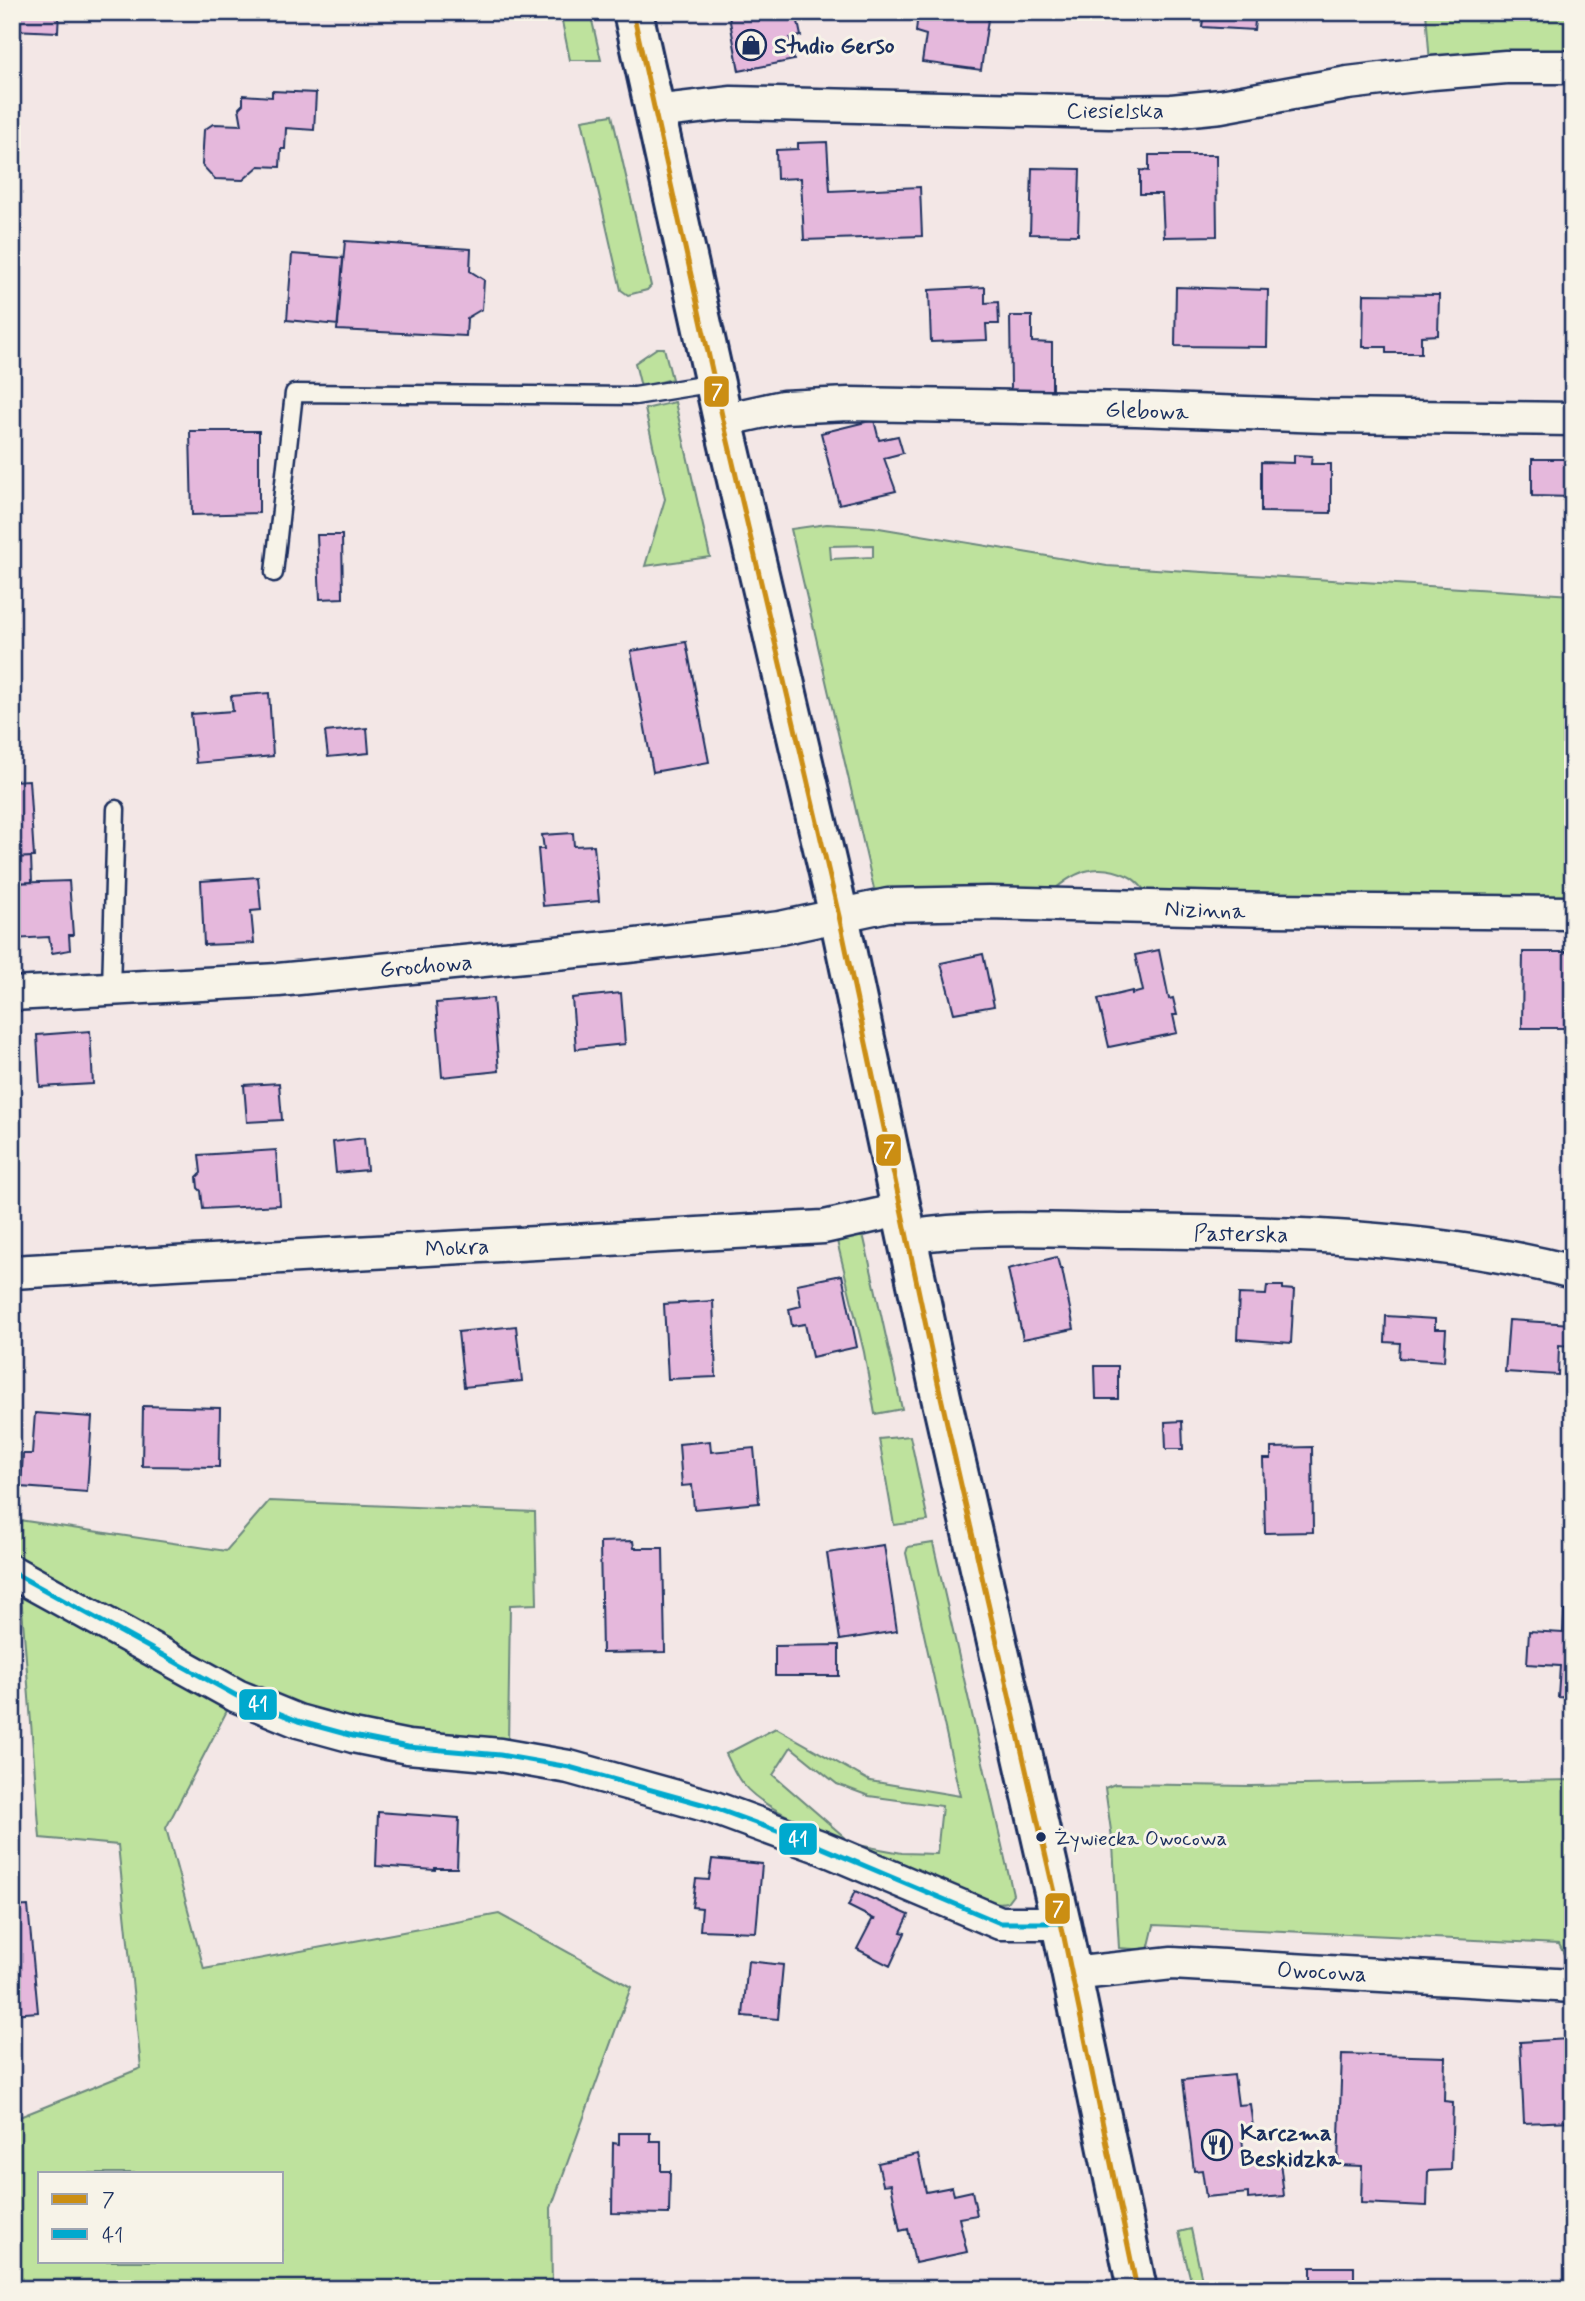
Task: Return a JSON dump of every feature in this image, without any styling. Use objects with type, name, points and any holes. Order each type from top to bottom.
[{"type":"main road","points":[[633,12],[723,420],[839,916],[941,1397],[1061,1923],[1137,2289]]},
{"type":"street","name":"Ciesielska","points":[[654,112],[732,103],[1109,112],[1172,111],[1221,106],[1349,83],[1432,73],[1506,67],[1573,66]]},
{"type":"street","name":"Glebowa","points":[[723,420],[783,407],[849,404],[1110,408],[1325,416],[1573,419]]},
{"type":"street","name":"Nizinna","points":[[839,916],[888,905],[989,902],[1271,910],[1573,913]]},
{"type":"street","name":"Grochowa","points":[[12,994],[278,980],[628,946],[780,928],[839,916]]},
{"type":"street","name":"Pasterska","points":[[904,1223],[956,1229],[1353,1237],[1458,1249],[1534,1262],[1573,1272]]},
{"type":"street","name":"Mokra","points":[[12,1272],[904,1223]]},
{"type":"street","points":[[12,1572],[237,1696],[298,1721],[408,1747],[500,1755],[569,1767],[709,1805],[817,1846],[1000,1923],[1061,1923]]},
{"type":"street","name":"Owocowa","points":[[1071,1974],[1172,1964],[1573,1986]]},
{"type":"lane","points":[[274,573],[294,393],[635,396],[715,383]]},
{"type":"lane","points":[[111,989],[116,809]]},
{"type":"green space","points":[[560,12],[590,12],[601,60],[570,60]]},
{"type":"green space","points":[[1426,12],[1573,12],[1573,59],[1430,63]]},
{"type":"green space","points":[[612,115],[651,286],[647,290],[628,295],[621,290],[582,120]]},
{"type":"green space","points":[[657,348],[664,348],[672,379],[641,387],[635,363]]},
{"type":"green space","points":[[675,402],[710,557],[645,566],[665,499],[645,409]]},
{"type":"green space","points":[[827,524],[873,527],[1107,566],[1573,595],[1573,902],[1149,895],[1131,877],[1105,869],[1075,875],[1048,895],[889,893],[874,889],[791,529]],"holes":[[[873,545],[873,557],[831,559],[830,546]]]},
{"type":"green space","points":[[853,1234],[864,1238],[902,1409],[875,1414],[864,1352],[836,1237]]},
{"type":"green space","points":[[910,1436],[928,1521],[894,1525],[879,1439]]},
{"type":"green space","points":[[269,1501],[535,1512],[537,1604],[510,1605],[508,1746],[413,1740],[298,1714],[12,1564],[12,1519],[226,1551]]},
{"type":"green space","points":[[933,1543],[1013,1894],[1007,1902],[974,1899],[911,1872],[858,1845],[902,1853],[937,1854],[942,1806],[869,1796],[837,1784],[791,1747],[773,1775],[848,1840],[791,1818],[763,1802],[740,1780],[726,1754],[776,1728],[870,1781],[960,1796],[906,1553],[908,1547]]},
{"type":"green space","points":[[20,1582],[230,1705],[166,1828],[204,1969],[499,1914],[631,1987],[551,2208],[552,2289],[12,2289],[12,2120],[141,2068],[118,1845],[40,1838]]},
{"type":"green space","points":[[1573,1780],[1573,1972],[1559,1944],[1154,1925],[1148,1950],[1119,1948],[1113,1845],[1105,1788],[1115,1784],[1250,1786]]},
{"type":"green space","points":[[1191,2229],[1204,2289],[1193,2289],[1179,2232]]},
{"type":"building","points":[[12,12],[59,12],[58,32],[12,30]]},
{"type":"building","points":[[749,12],[796,12],[801,36],[790,38],[794,60],[739,71],[729,16]]},
{"type":"building","points":[[918,12],[989,12],[981,70],[922,62],[926,35],[916,32]]},
{"type":"building","points":[[1204,12],[1256,12],[1254,30],[1202,27]]},
{"type":"building","points":[[272,91],[316,93],[314,130],[286,128],[285,149],[281,149],[280,167],[259,166],[243,180],[215,179],[202,165],[204,130],[213,124],[242,125],[239,108],[243,104],[243,95],[272,97]]},
{"type":"building","points":[[1573,128],[1573,192],[1566,129]]},
{"type":"building","points":[[827,142],[830,191],[920,187],[922,236],[804,240],[801,178],[777,179],[776,150],[798,149],[798,143]]},
{"type":"building","points":[[1149,155],[1216,155],[1217,236],[1164,237],[1162,194],[1140,194],[1140,170],[1149,171]]},
{"type":"building","points":[[1032,168],[1080,169],[1078,235],[1030,234]]},
{"type":"building","points":[[345,241],[471,249],[470,271],[484,280],[482,309],[467,318],[466,336],[337,330]]},
{"type":"building","points":[[292,254],[343,258],[338,325],[287,320]]},
{"type":"building","points":[[985,287],[985,303],[998,302],[999,324],[986,324],[987,340],[931,342],[929,290]]},
{"type":"building","points":[[1176,287],[1268,290],[1267,347],[1175,346]]},
{"type":"building","points":[[1364,294],[1439,295],[1438,335],[1421,336],[1421,353],[1386,353],[1386,347],[1363,347]]},
{"type":"building","points":[[1010,316],[1032,316],[1032,342],[1052,343],[1052,390],[1009,390]]},
{"type":"building","points":[[874,420],[879,440],[898,436],[903,453],[884,458],[896,491],[839,504],[821,433]]},
{"type":"building","points":[[190,431],[259,431],[259,513],[192,515]]},
{"type":"building","points":[[1294,455],[1312,456],[1311,464],[1331,464],[1331,513],[1261,512],[1261,462],[1294,463]]},
{"type":"building","points":[[1532,459],[1573,459],[1573,497],[1532,496]]},
{"type":"building","points":[[317,535],[342,535],[343,598],[320,599]]},
{"type":"building","points":[[686,642],[709,762],[653,772],[631,651]]},
{"type":"building","points":[[269,693],[273,756],[196,763],[191,714],[233,711],[231,696]]},
{"type":"building","points":[[367,728],[369,753],[328,757],[325,732]]},
{"type":"building","points":[[29,780],[34,857],[12,858],[12,781]]},
{"type":"building","points":[[573,833],[574,846],[594,845],[599,901],[543,906],[538,849],[544,849],[542,835]]},
{"type":"building","points":[[31,857],[32,882],[12,883],[12,858]]},
{"type":"building","points":[[258,877],[261,910],[251,911],[254,943],[204,945],[201,881]]},
{"type":"building","points":[[69,881],[73,935],[69,935],[70,950],[52,953],[49,937],[12,939],[12,883]]},
{"type":"building","points":[[1159,950],[1169,999],[1173,998],[1177,1015],[1173,1015],[1177,1033],[1109,1047],[1098,999],[1143,991],[1135,955]]},
{"type":"building","points":[[1523,952],[1573,952],[1573,1028],[1522,1028]]},
{"type":"building","points":[[983,954],[994,1006],[954,1013],[941,963]]},
{"type":"building","points":[[621,993],[625,1044],[576,1049],[572,998]]},
{"type":"building","points":[[493,998],[499,1071],[442,1077],[436,1003]]},
{"type":"building","points":[[90,1031],[93,1084],[40,1087],[37,1035]]},
{"type":"building","points":[[279,1083],[282,1120],[247,1122],[244,1085]]},
{"type":"building","points":[[364,1138],[367,1170],[336,1173],[333,1142]]},
{"type":"building","points":[[276,1150],[280,1205],[203,1209],[197,1177],[201,1173],[199,1155]]},
{"type":"building","points":[[1057,1257],[1062,1269],[1074,1329],[1023,1339],[1008,1269]]},
{"type":"building","points":[[842,1275],[857,1347],[812,1357],[805,1324],[792,1326],[789,1309],[801,1306],[797,1284]]},
{"type":"building","points":[[1267,1286],[1283,1286],[1283,1289],[1294,1290],[1291,1343],[1237,1339],[1239,1294],[1266,1295]]},
{"type":"building","points":[[713,1301],[716,1377],[668,1379],[664,1304]]},
{"type":"building","points":[[1386,1316],[1435,1319],[1435,1329],[1446,1329],[1444,1361],[1399,1358],[1400,1343],[1385,1342]]},
{"type":"building","points":[[1509,1320],[1572,1324],[1570,1346],[1559,1345],[1558,1375],[1505,1372]]},
{"type":"building","points":[[516,1326],[522,1381],[464,1387],[458,1332]]},
{"type":"building","points":[[1095,1366],[1118,1366],[1118,1399],[1096,1399]]},
{"type":"building","points":[[143,1406],[220,1408],[219,1467],[142,1466]]},
{"type":"building","points":[[35,1413],[92,1417],[87,1492],[21,1487],[23,1454],[32,1454]]},
{"type":"building","points":[[1182,1421],[1183,1449],[1166,1449],[1165,1422]]},
{"type":"building","points":[[710,1441],[711,1452],[754,1448],[759,1503],[694,1509],[692,1485],[682,1486],[679,1444]]},
{"type":"building","points":[[1312,1447],[1313,1532],[1265,1533],[1263,1459],[1271,1459],[1271,1448]]},
{"type":"building","points":[[633,1541],[634,1548],[663,1548],[665,1652],[602,1653],[600,1542]]},
{"type":"building","points":[[884,1545],[897,1631],[840,1640],[827,1553]]},
{"type":"building","points":[[1564,1611],[1573,1612],[1573,1698],[1558,1697],[1560,1666],[1527,1664],[1529,1631],[1563,1633]]},
{"type":"building","points":[[839,1645],[839,1676],[775,1676],[775,1646]]},
{"type":"building","points":[[378,1812],[459,1818],[457,1868],[435,1870],[376,1866]]},
{"type":"building","points":[[712,1859],[762,1864],[756,1932],[700,1930],[702,1908],[692,1907],[696,1879],[709,1880]]},
{"type":"building","points":[[855,1891],[909,1915],[901,1932],[905,1933],[890,1966],[857,1949],[872,1920],[876,1920],[848,1906]]},
{"type":"building","points":[[28,1906],[38,2012],[12,2014],[12,1907]]},
{"type":"building","points":[[748,1961],[783,1965],[778,2019],[743,2016]]},
{"type":"building","points":[[1568,2039],[1572,2121],[1524,2123],[1520,2042]]},
{"type":"building","points":[[1342,2054],[1445,2057],[1444,2101],[1453,2102],[1451,2170],[1428,2171],[1427,2206],[1361,2203],[1362,2166],[1338,2165]]},
{"type":"building","name":"Karczma Beskidzka","points":[[1234,2075],[1238,2105],[1250,2104],[1253,2127],[1241,2129],[1245,2165],[1280,2161],[1284,2196],[1248,2199],[1248,2193],[1206,2197],[1202,2170],[1194,2171],[1183,2080]]},
{"type":"building","points":[[619,2133],[650,2133],[650,2141],[661,2141],[661,2171],[670,2171],[669,2214],[612,2213],[613,2143],[619,2144]]},
{"type":"building","points":[[918,2154],[926,2192],[952,2187],[954,2195],[972,2191],[977,2215],[959,2218],[967,2252],[915,2263],[908,2229],[900,2231],[891,2184],[883,2185],[878,2163]]},
{"type":"building","points":[[1311,2267],[1354,2267],[1354,2289],[1311,2289]]},
{"type":"transit line","name":"7","points":[[633,12],[723,420],[839,916],[941,1397],[1061,1923],[1137,2289]]},
{"type":"transit line","name":"41","points":[[12,1572],[237,1696],[298,1721],[408,1747],[500,1755],[569,1767],[709,1806],[818,1846],[1000,1923],[1061,1923]]},
{"type":"place","name":"Studio Gerso","points":[[751,45]]},
{"type":"place","name":"Żywiecka Owocowa","points":[[1041,1837]]},
{"type":"place","name":"Karczma Beskidzka","points":[[1217,2145]]}]
